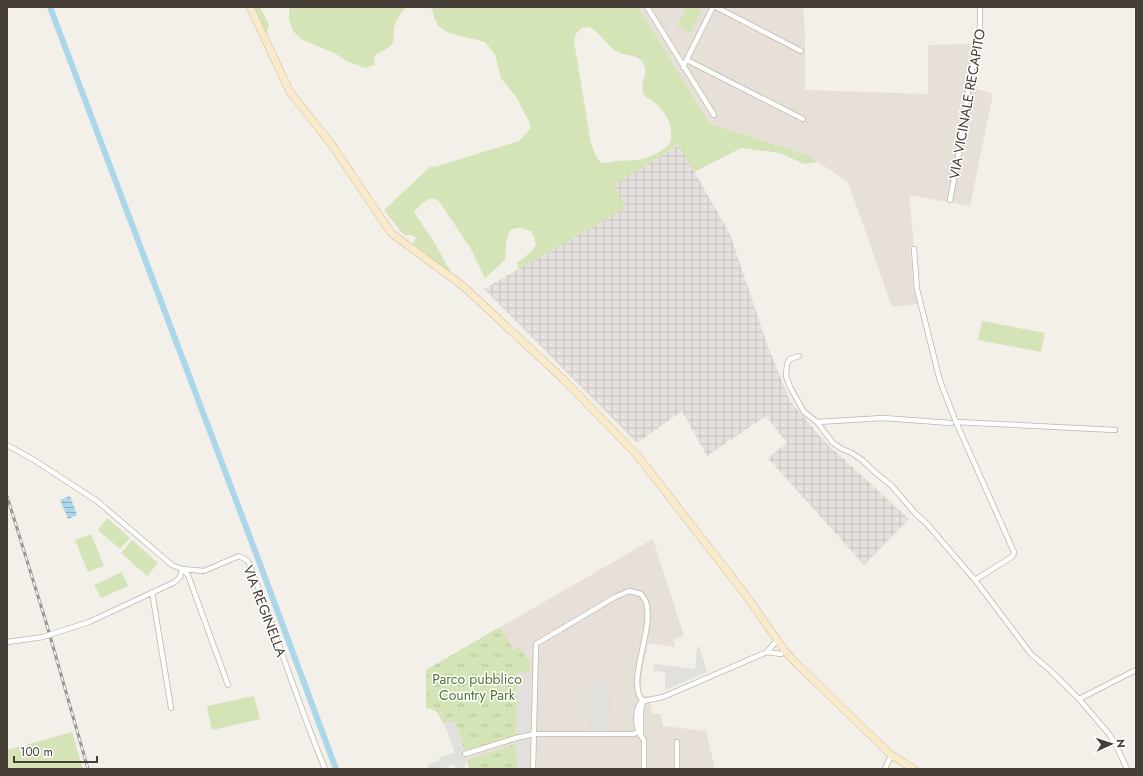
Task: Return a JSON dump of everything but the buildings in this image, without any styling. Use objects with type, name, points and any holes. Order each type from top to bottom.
[{"type":"street","points":[[250,7],[290,92],[332,145],[391,233],[463,286],[563,379],[637,455],[745,594],[785,651],[891,755],[914,769]]},
{"type":"street","points":[[647,7],[714,115]]},
{"type":"street","points":[[683,67],[713,7]]},
{"type":"street","points":[[716,7],[801,51]]},
{"type":"street","name":"VIA VICINALE RECAPITO","points":[[950,200],[980,25],[980,7]]},
{"type":"street","points":[[687,60],[803,119]]},
{"type":"street","points":[[914,249],[919,296],[940,381],[954,422],[1014,552],[1013,556],[975,580]]},
{"type":"street","points":[[799,356],[790,359],[786,364],[786,376],[790,387],[804,412],[816,422],[833,443],[862,460],[891,486],[914,513],[927,524],[975,580],[1031,654],[1051,670],[1079,699],[1109,734],[1127,769]]},
{"type":"street","points":[[816,422],[883,418],[1115,430]]},
{"type":"street","name":"VIA REGINELLA","points":[[7,445],[34,460],[97,501],[172,565],[182,569],[204,571],[239,556],[248,561],[273,626],[308,727],[326,769]]},
{"type":"street","points":[[7,642],[43,637],[89,622],[175,582],[180,577],[182,569]]},
{"type":"street","points":[[182,569],[188,575],[228,685]]},
{"type":"street","points":[[533,769],[536,644],[615,597],[629,591],[641,594],[646,602],[648,614],[638,672],[637,692],[643,701]]},
{"type":"street","points":[[152,592],[171,708]]},
{"type":"street","points":[[643,701],[663,697],[767,652],[777,640]]},
{"type":"street","points":[[767,652],[781,654],[785,651]]},
{"type":"street","points":[[1079,699],[1136,670]]},
{"type":"street","points":[[643,701],[640,734],[644,740],[644,769]]},
{"type":"street","points":[[465,754],[534,734],[640,734]]},
{"type":"street","points":[[676,769],[677,742]]},
{"type":"street","points":[[885,769],[891,755]]},
{"type":"shaded area","points":[[638,7],[803,7],[805,32],[805,90],[928,94],[928,45],[978,44],[971,87],[993,94],[970,206],[909,195],[914,246],[910,247],[914,290],[918,304],[892,307],[848,182],[806,154],[710,124]]},
{"type":"shaded area","points":[[679,145],[730,234],[768,347],[790,401],[824,441],[909,519],[864,565],[768,458],[787,443],[766,416],[707,456],[682,411],[637,443],[484,289],[625,208],[613,185]]},
{"type":"shaded area","points":[[653,539],[684,636],[674,639],[675,647],[648,643],[642,672],[641,693],[643,696],[649,696],[652,713],[661,714],[663,726],[706,731],[715,769],[469,769],[455,721],[443,723],[437,712],[426,708],[426,670]]},
{"type":"shaded area","points":[[699,646],[707,672],[665,690],[665,672],[653,671],[654,664],[695,669],[697,647]]},
{"type":"shaded area","points":[[530,672],[529,769],[517,769],[517,673]]},
{"type":"shaded area","points":[[606,676],[607,690],[610,693],[610,712],[609,715],[606,715],[606,727],[604,727],[604,730],[590,730],[590,715],[587,714],[587,691],[591,691],[591,686]]},
{"type":"shaded area","points":[[455,721],[468,760],[468,762],[465,763],[465,769],[456,769],[454,764],[444,769],[428,769],[428,764],[440,761],[439,757],[455,753],[443,723]]},
{"type":"green space","points":[[252,7],[260,7],[269,25],[266,36]]},
{"type":"green space","points":[[290,7],[406,7],[395,24],[392,44],[374,56],[375,65],[365,68],[301,39],[294,32],[289,20]]},
{"type":"green space","points":[[425,7],[638,7],[710,124],[806,154],[818,162],[804,164],[780,153],[741,148],[694,172],[678,145],[614,185],[626,208],[519,269],[517,263],[532,251],[536,245],[531,231],[522,228],[515,228],[511,230],[508,234],[505,260],[485,278],[471,249],[439,201],[432,199],[425,201],[414,212],[434,242],[452,274],[413,244],[416,237],[404,235],[384,210],[430,167],[438,166],[519,141],[531,128],[517,98],[501,78],[495,54],[485,42],[449,33],[438,26],[432,9]],"holes":[[[589,27],[618,52],[634,56],[643,63],[645,68],[642,87],[643,94],[664,112],[668,119],[671,131],[670,143],[656,154],[638,160],[606,163],[602,163],[597,158],[591,144],[574,41],[576,34],[581,28]]]},
{"type":"green space","points":[[686,7],[703,7],[690,33],[677,26]]},
{"type":"green space","points":[[982,321],[1045,333],[1041,352],[978,340]]},
{"type":"green space","points":[[107,518],[130,538],[120,549],[98,530]]},
{"type":"green space","points":[[91,534],[104,566],[88,572],[75,540]]},
{"type":"green space","points":[[132,540],[158,563],[147,576],[121,553]]},
{"type":"green space","points":[[122,572],[128,586],[101,598],[94,585]]},
{"type":"green space","name":"Parco pubblico Country Park","points":[[500,627],[514,650],[520,647],[530,663],[530,672],[517,674],[516,735],[465,752],[455,721],[443,723],[437,712],[426,708],[426,670]]},
{"type":"green space","points":[[254,696],[260,719],[212,730],[207,706]]},
{"type":"green space","points":[[72,732],[83,769],[7,769],[7,750]]},
{"type":"green space","name":"Parco pubblico Country Park","points":[[516,744],[517,769],[469,769],[468,760]]},
{"type":"water","points":[[70,496],[77,515],[68,519],[60,500]]},
{"type":"waterway","points":[[50,7],[336,769]]},
{"type":"railway","points":[[7,496],[46,622],[88,769]]}]
